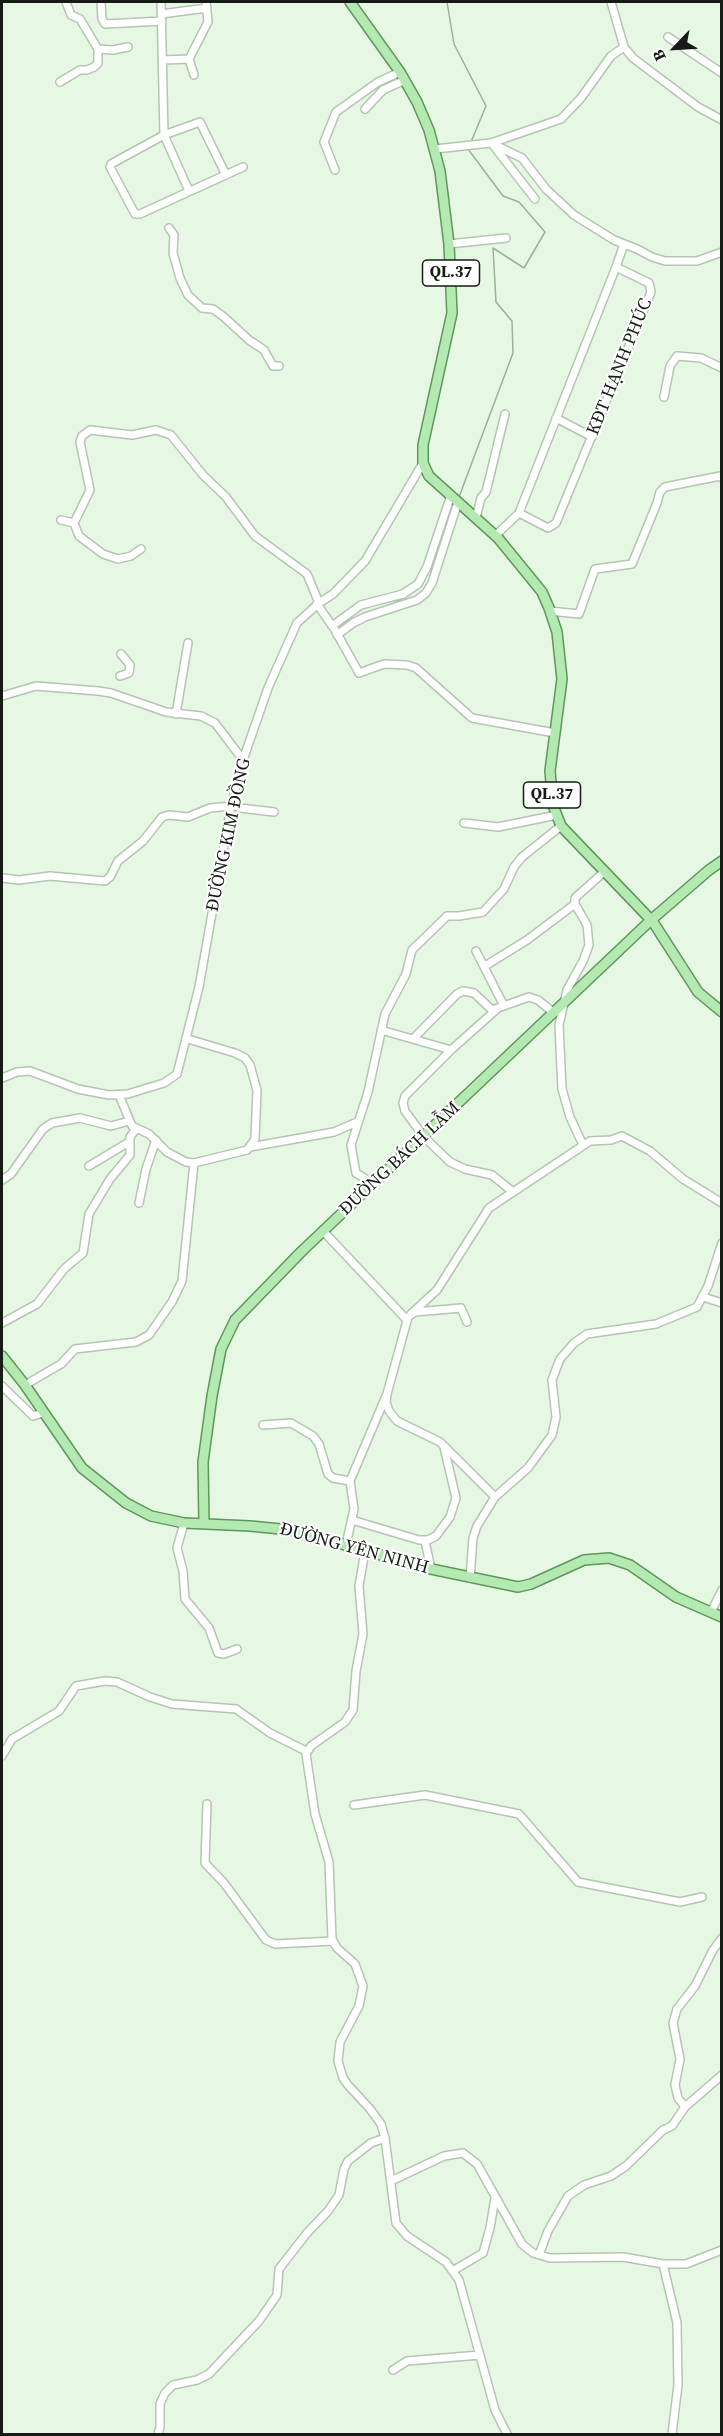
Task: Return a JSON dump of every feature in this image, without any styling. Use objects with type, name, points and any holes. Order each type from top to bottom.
[{"type":"main road","name":"QL.37","points":[[350,2],[403,76],[417,102],[435,149],[444,198],[452,313],[423,445],[423,463],[429,476],[495,536],[542,592],[550,611],[557,632],[562,679],[550,771],[553,805],[561,826],[651,920],[699,992],[722,1012]]},
{"type":"main road","name":"ĐƯỜNG BÁCH LẪM","points":[[204,1524],[203,1462],[221,1349],[235,1320],[323,1231],[651,920],[722,861]]},
{"type":"main road","name":"ĐƯỜNG YÊN NINH","points":[[2,1356],[25,1385],[82,1468],[126,1503],[166,1521],[291,1530],[431,1569],[518,1587],[531,1584],[584,1560],[609,1558],[630,1565],[676,1597],[722,1617]]},
{"type":"street","points":[[60,82],[98,63],[98,49],[80,19],[71,15],[66,2]]},
{"type":"street","points":[[101,2],[102,19],[105,24],[162,17],[207,4],[208,22],[189,60],[194,75]]},
{"type":"street","points":[[161,2],[164,135],[189,192]]},
{"type":"street","points":[[611,2],[624,47],[633,58],[698,106],[722,120]]},
{"type":"street","points":[[669,37],[722,73]]},
{"type":"street","points":[[98,49],[113,50],[128,47]]},
{"type":"street","points":[[435,149],[487,144],[561,118],[577,104],[611,56],[624,47]]},
{"type":"street","points":[[164,60],[189,60]]},
{"type":"street","points":[[365,109],[383,90],[403,76]]},
{"type":"street","points":[[335,170],[325,148],[324,139],[336,111],[378,82],[403,76]]},
{"type":"street","points":[[225,175],[200,122],[164,135],[111,164],[111,170],[135,214],[189,192],[243,167]]},
{"type":"street","points":[[487,144],[535,199]]},
{"type":"street","points":[[487,144],[522,158],[546,189],[574,215],[614,240],[665,261],[697,261],[722,252]]},
{"type":"street","points":[[169,228],[174,235],[176,280],[202,308],[213,309],[264,350],[273,366],[279,366]]},
{"type":"street","points":[[449,244],[506,238]]},
{"type":"street","points":[[495,536],[519,513],[624,244]]},
{"type":"street","name":"KĐT HẠNH PHÚC","points":[[519,513],[548,528],[556,523],[651,292],[649,283],[616,267]]},
{"type":"street","points":[[664,397],[670,366],[677,356],[701,358],[722,368]]},
{"type":"street","points":[[476,518],[486,492],[505,414]]},
{"type":"street","points":[[556,418],[592,437]]},
{"type":"street","points":[[141,549],[131,556],[118,559],[103,554],[79,536],[74,523],[90,490],[80,442],[84,434],[93,429],[128,435],[156,430],[164,431],[174,439],[203,475],[226,497],[255,536],[308,576],[318,604],[358,672],[384,664],[407,665],[416,668],[471,718],[555,733]]},
{"type":"street","name":"ĐƯỜNG KIM ĐỒNG","points":[[2,1077],[30,1071],[78,1089],[99,1094],[119,1095],[171,1079],[179,1070],[199,987],[232,805],[243,760],[268,688],[293,629],[318,604],[333,594],[365,561],[423,463]]},
{"type":"street","points":[[550,611],[579,614],[595,569],[632,564],[660,492],[666,487],[721,475]]},
{"type":"street","points":[[332,626],[360,605],[403,594],[418,584],[454,499]]},
{"type":"street","points":[[338,635],[365,617],[417,600],[426,593],[432,583],[454,499]]},
{"type":"street","points":[[61,520],[74,523]]},
{"type":"street","points":[[176,714],[188,643]]},
{"type":"street","points":[[120,654],[130,665],[129,673],[120,675]]},
{"type":"street","points":[[2,696],[36,686],[98,691],[176,714],[201,716],[212,721],[243,760]]},
{"type":"street","points":[[2,878],[19,880],[46,876],[105,881],[110,877],[118,861],[139,846],[162,817],[169,815],[188,817],[210,808],[232,805],[274,812]]},
{"type":"street","points":[[464,823],[498,827],[557,815]]},
{"type":"street","points":[[374,1184],[356,1173],[351,1145],[368,1092],[385,1014],[406,974],[412,950],[447,916],[483,912],[504,889],[514,867],[522,857],[561,826]]},
{"type":"street","points":[[583,1145],[561,1089],[559,1025],[567,990],[589,945],[587,924],[575,904],[576,895],[605,871]]},
{"type":"street","points":[[484,966],[527,940],[575,904]]},
{"type":"street","points":[[476,951],[500,1008]]},
{"type":"street","points":[[413,1039],[460,992],[470,991],[489,1008],[500,1008]]},
{"type":"street","points":[[513,1192],[492,1175],[465,1169],[450,1162],[424,1137],[408,1117],[403,1101],[451,1050],[500,1008],[529,997],[538,1000],[554,1013]]},
{"type":"street","points":[[381,1030],[451,1050]]},
{"type":"street","points":[[188,1038],[245,1058],[254,1075],[257,1090],[255,1139],[250,1147]]},
{"type":"street","points":[[119,1095],[129,1121],[136,1129],[149,1134],[170,1154],[186,1162],[194,1163],[240,1153],[250,1147],[334,1132],[357,1122]]},
{"type":"street","points":[[2,1180],[11,1174],[44,1129],[52,1123],[80,1118],[111,1126],[129,1121]]},
{"type":"street","points":[[2,1323],[37,1304],[64,1269],[81,1255],[89,1214],[110,1179],[130,1155],[130,1135],[136,1129]]},
{"type":"street","points":[[346,1545],[354,1505],[350,1481],[387,1394],[409,1317],[437,1290],[489,1208],[592,1140],[611,1140],[622,1136],[650,1151],[683,1179],[722,1203]]},
{"type":"street","points":[[139,1203],[146,1169],[156,1140]]},
{"type":"street","points":[[89,1166],[129,1142]]},
{"type":"street","points":[[25,1385],[61,1364],[75,1348],[136,1342],[149,1335],[172,1302],[182,1281],[194,1163]]},
{"type":"street","points":[[323,1231],[409,1317]]},
{"type":"street","points":[[470,1578],[474,1533],[495,1497],[528,1468],[552,1435],[556,1423],[552,1380],[560,1359],[581,1337],[595,1331],[646,1326],[697,1307],[703,1297],[722,1244]]},
{"type":"street","points":[[703,1297],[722,1303]]},
{"type":"street","points":[[409,1317],[461,1308],[467,1322]]},
{"type":"street","points":[[2,1386],[33,1416],[43,1413]]},
{"type":"street","points":[[387,1394],[389,1411],[397,1421],[432,1437],[443,1445],[495,1497]]},
{"type":"street","points":[[263,1425],[289,1423],[304,1431],[318,1442],[328,1474],[333,1478],[350,1481]]},
{"type":"street","points":[[352,1520],[425,1541],[438,1533],[455,1505],[455,1492],[443,1445]]},
{"type":"street","points":[[184,1523],[177,1548],[183,1571],[184,1599],[209,1628],[218,1653],[224,1654],[237,1649]]},
{"type":"street","points":[[425,1541],[431,1569]]},
{"type":"street","points":[[365,1551],[359,1586],[363,1634],[356,1671],[353,1710],[345,1722],[306,1751],[315,1814],[329,1862],[333,1941],[355,1964],[363,1986],[359,2006],[340,2042],[337,2053],[339,2068],[348,2085],[377,2117],[385,2138],[396,2223],[407,2236],[454,2270],[464,2295],[498,2420],[507,2434]]},
{"type":"street","points":[[711,1612],[722,1590]]},
{"type":"street","points":[[2,1756],[12,1739],[59,1711],[76,1686],[110,1681],[172,1704],[236,1709],[270,1733],[306,1751]]},
{"type":"street","points":[[354,1805],[425,1795],[519,1814],[578,1882],[680,1902],[702,1897]]},
{"type":"street","points":[[207,1804],[205,1863],[224,1882],[266,1940],[275,1944],[333,1941]]},
{"type":"street","points":[[685,2107],[678,2097],[675,2085],[680,2059],[673,2023],[677,2009],[695,1986],[713,1950],[722,1938]]},
{"type":"street","points":[[539,2255],[548,2231],[568,2196],[584,2185],[620,2170],[663,2130],[672,2126],[685,2107],[722,2075]]},
{"type":"street","points":[[158,2434],[160,2404],[165,2393],[173,2385],[197,2380],[209,2374],[259,2321],[277,2295],[279,2269],[339,2195],[344,2169],[348,2161],[371,2144],[385,2138]]},
{"type":"street","points":[[391,2181],[444,2156],[460,2153],[477,2164],[522,2244],[539,2255],[559,2259],[623,2257],[663,2264],[686,2264],[722,2250]]},
{"type":"street","points":[[454,2270],[483,2253],[495,2198]]},
{"type":"street","points":[[663,2264],[675,2310],[678,2334],[678,2385],[672,2434]]},
{"type":"street","points":[[393,2370],[407,2361],[480,2355]]},
{"type":"waterway","points":[[447,2],[454,44],[486,106],[471,142]]},
{"type":"waterway","points":[[459,497],[513,353],[512,321],[496,302],[493,248],[524,268],[545,232],[519,202],[503,196],[468,149]]},
{"type":"waterway","points":[[437,549],[448,523]]},
{"type":"waterway","points":[[422,585],[429,570]]},
{"type":"waterway","points":[[376,604],[400,600],[418,588]]}]
